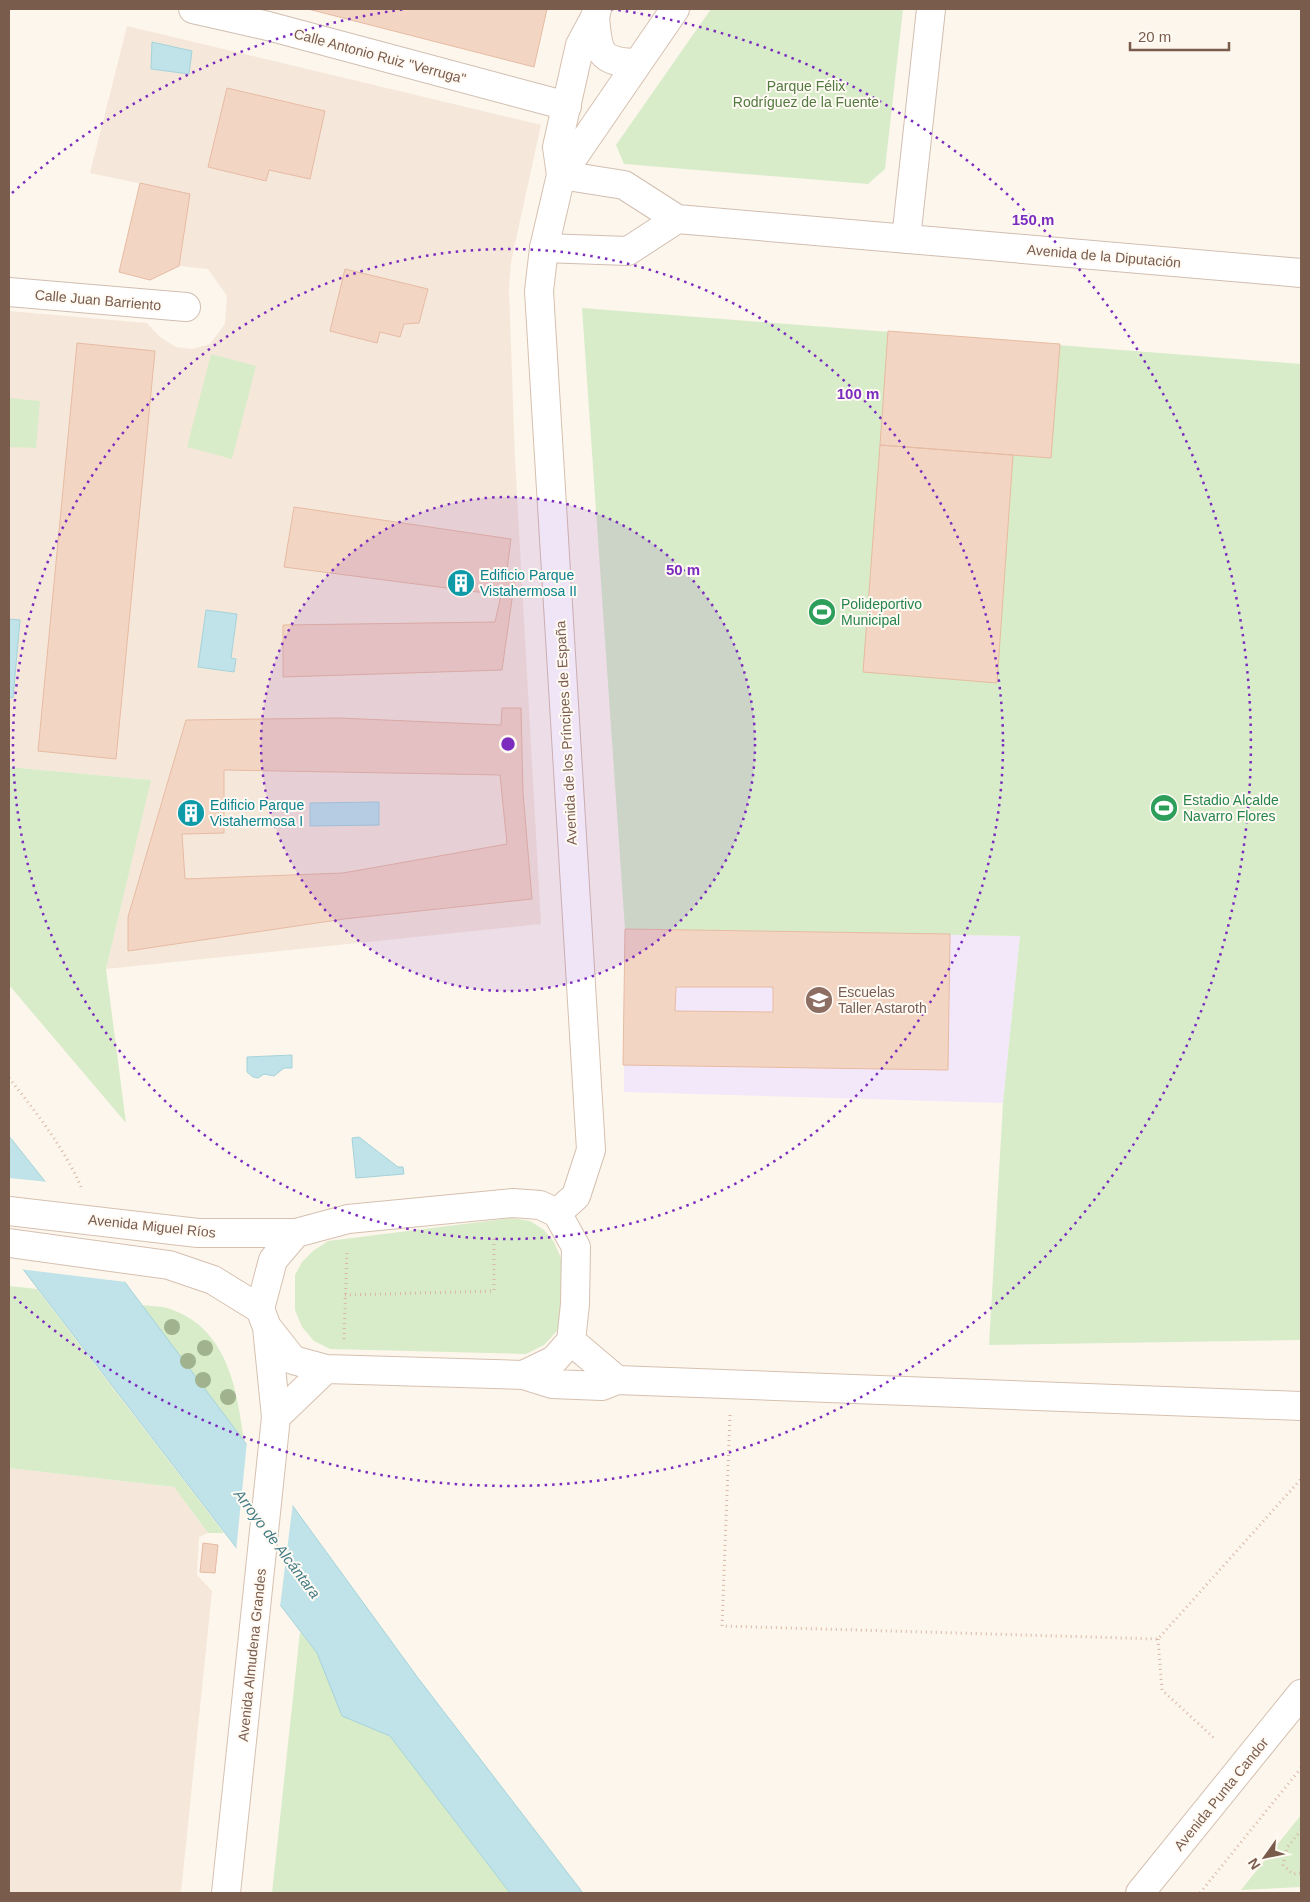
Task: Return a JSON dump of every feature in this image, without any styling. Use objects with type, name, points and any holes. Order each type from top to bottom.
[{"type":"street","name":"Calle Antonio Ruiz \"Verruga\"","points":[[193,9],[269,18],[567,106]]},
{"type":"street","name":"Avenida de los Príncipes de España","points":[[557,1214],[576,1196],[591,1150],[539,291],[544,248],[561,175],[636,63],[675,9]]},
{"type":"street","points":[[906,239],[931,9]]},
{"type":"street","points":[[596,13],[597,42],[605,57],[619,63],[636,63]]},
{"type":"street","points":[[561,175],[558,147],[580,45],[596,13]]},
{"type":"street","name":"Avenida de la Diputación","points":[[561,175],[624,185],[677,219],[1301,272]]},
{"type":"street","points":[[544,248],[628,251],[677,219]]},
{"type":"street","name":"Calle Juan Barriento","points":[[9,292],[186,307]]},
{"type":"street","name":"Avenida Miguel Ríos","points":[[9,1211],[198,1233],[296,1233],[348,1219],[513,1203],[540,1205],[557,1214]]},
{"type":"street","points":[[523,1375],[554,1360],[570,1341],[575,1304],[576,1247],[557,1214]]},
{"type":"street","points":[[263,1318],[273,1260],[296,1233]]},
{"type":"street","points":[[9,1243],[169,1265],[213,1280],[263,1318],[293,1360],[326,1369],[523,1375],[552,1384],[602,1386],[617,1380],[1301,1406]]},
{"type":"street","name":"Avenida Almudena Grandes","points":[[226,1893],[276,1417],[263,1318]]},
{"type":"street","points":[[570,1341],[617,1380]]},
{"type":"street","points":[[276,1417],[326,1369]]},
{"type":"street","name":"Avenida Punta Candor","points":[[1140,1893],[1301,1694]]},
{"type":"path","points":[[9,1078],[29,1102],[73,1168],[86,1219]]},
{"type":"path","points":[[345,1295],[494,1291],[494,1230]]},
{"type":"path","points":[[344,1340],[347,1248]]},
{"type":"path","points":[[731,1384],[722,1626],[1158,1639]]},
{"type":"path","points":[[1215,1739],[1162,1690],[1158,1639],[1301,1479]]},
{"type":"path","points":[[1200,1893],[1301,1768]]},
{"type":"path","points":[[1301,1830],[1287,1848],[1283,1865],[1293,1874],[1301,1873]]},
{"type":"shaded area","points":[[127,26],[541,125],[511,262],[509,289],[515,459],[541,924],[106,969],[150,780],[9,767],[9,311],[147,323],[160,337],[176,347],[192,349],[210,344],[225,324],[227,296],[208,269],[179,266],[190,194],[90,173]]},
{"type":"shaded area","name":"Escuelas Taller Astaroth","points":[[625,929],[1020,936],[1003,1103],[624,1092]]},
{"type":"shaded area","points":[[9,1468],[174,1487],[208,1533],[199,1537],[197,1575],[212,1591],[181,1893],[9,1893]]},
{"type":"green space","name":"Parque Félix Rodríguez de la Fuente","points":[[711,9],[903,9],[885,169],[868,184],[624,164],[616,145]]},
{"type":"green space","points":[[582,308],[1301,364],[1301,1340],[989,1345],[1003,1103],[1020,936],[625,929]]},
{"type":"green space","points":[[211,354],[256,366],[232,459],[187,447]]},
{"type":"green space","points":[[9,398],[40,401],[36,448],[9,447]]},
{"type":"green space","points":[[9,767],[151,780],[106,969],[126,1123],[9,985]]},
{"type":"green space","points":[[512,1218],[530,1221],[544,1230],[554,1242],[561,1258],[562,1313],[557,1331],[544,1345],[526,1354],[330,1349],[314,1341],[302,1327],[295,1310],[295,1275],[302,1262],[313,1251],[328,1241]]},
{"type":"green space","points":[[9,1286],[37,1289],[224,1533],[208,1533],[174,1487],[9,1468]]},
{"type":"green space","points":[[140,1305],[167,1308],[187,1317],[203,1329],[216,1344],[232,1380],[244,1441]]},
{"type":"green space","points":[[300,1632],[317,1653],[342,1716],[390,1736],[510,1893],[272,1893]]},
{"type":"green space","points":[[1301,1815],[1301,1887],[1241,1890]]},
{"type":"water","points":[[152,42],[192,51],[189,74],[151,69]]},
{"type":"water","points":[[206,610],[237,614],[231,658],[236,659],[234,672],[198,667]]},
{"type":"water","points":[[9,619],[20,620],[13,698],[9,697]]},
{"type":"water","points":[[379,802],[379,825],[310,826],[310,803]]},
{"type":"water","points":[[292,1055],[292,1068],[284,1068],[274,1076],[264,1074],[258,1078],[253,1077],[247,1072],[247,1057]]},
{"type":"water","name":"Arroyo de Alcántara","points":[[9,1136],[121,1277],[295,1509],[418,1678],[583,1893],[510,1893],[390,1736],[342,1716],[317,1653],[9,1251]]},
{"type":"water","points":[[359,1137],[398,1167],[403,1167],[404,1174],[356,1178],[352,1138]]},
{"type":"pier","points":[[9,1178],[49,1182],[126,1282],[19,1269],[9,1255]]},
{"type":"pier","points":[[247,1441],[293,1502],[280,1607],[236,1552]]},
{"type":"building","points":[[308,9],[547,9],[534,67]]},
{"type":"building","points":[[227,88],[325,111],[310,179],[269,170],[266,181],[208,167]]},
{"type":"building","points":[[140,183],[190,194],[179,266],[150,280],[119,272]]},
{"type":"building","points":[[345,269],[428,289],[419,323],[404,324],[400,337],[380,332],[377,343],[330,331]]},
{"type":"building","points":[[888,331],[1060,344],[1051,458],[880,445]]},
{"type":"building","points":[[77,343],[155,351],[116,759],[38,751]]},
{"type":"building","points":[[880,445],[1013,455],[997,683],[863,672]]},
{"type":"building","name":"Edificio Parque Vistahermosa II","points":[[294,507],[511,539],[507,570],[516,571],[502,670],[283,677],[283,625],[495,622],[501,595],[284,567]]},
{"type":"building","name":"Edificio Parque Vistahermosa I","points":[[502,708],[521,708],[523,793],[532,899],[344,919],[128,951],[128,917],[186,720],[339,718],[501,725]],"holes":[[[224,770],[500,775],[507,844],[343,873],[185,879],[182,834],[224,833]]]},
{"type":"building","name":"Escuelas Taller Astaroth","points":[[625,929],[950,934],[948,1070],[623,1065]],"holes":[[[676,987],[773,987],[773,1012],[675,1011]]]},
{"type":"building","points":[[203,1543],[218,1545],[215,1573],[200,1572]]},
{"type":"place","name":"Edificio Parque Vistahermosa II","points":[[461,583]]},
{"type":"place","name":"Polideportivo Municipal","points":[[822,612]]},
{"type":"place","name":"Estadio Alcalde Navarro Flores","points":[[1164,808]]},
{"type":"place","name":"Edificio Parque Vistahermosa I","points":[[191,813]]},
{"type":"place","name":"Escuelas Taller Astaroth","points":[[819,1000]]}]
